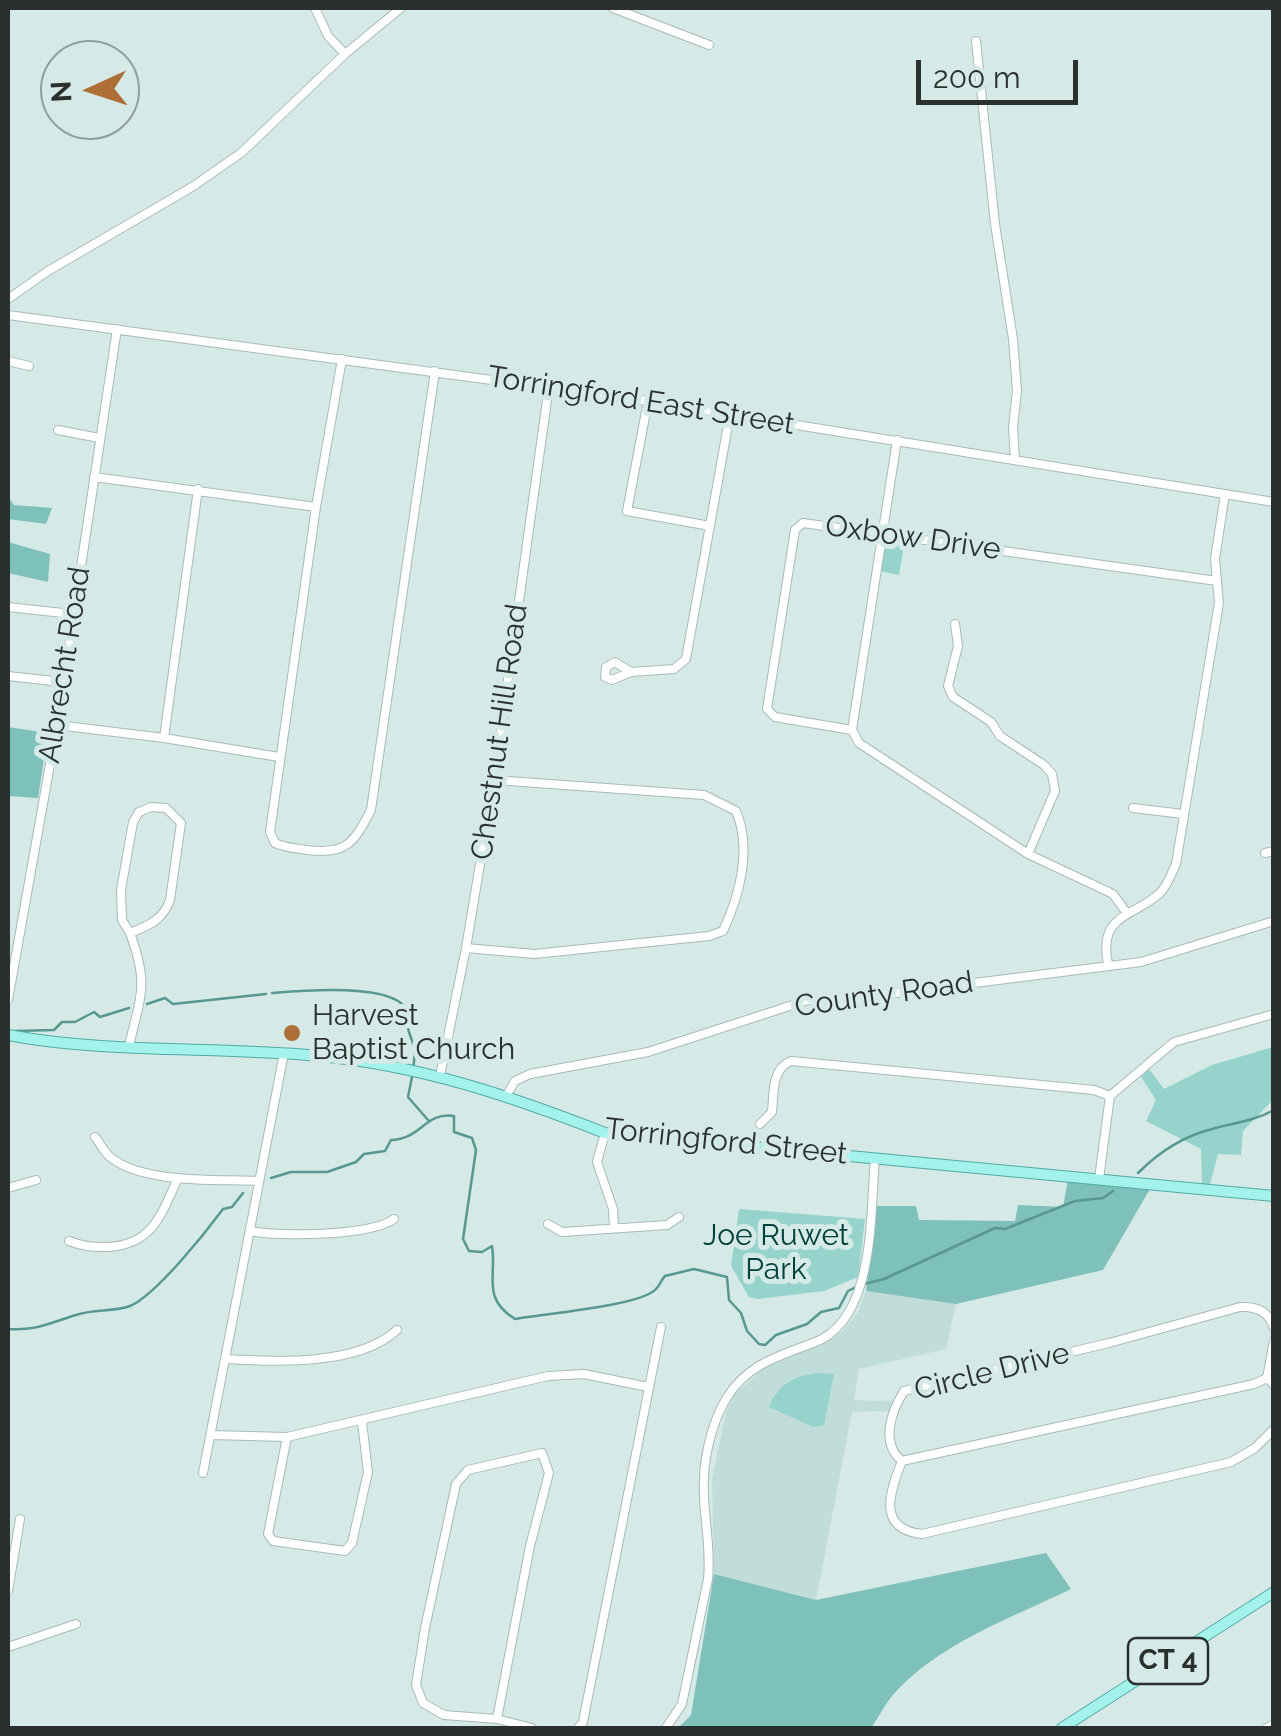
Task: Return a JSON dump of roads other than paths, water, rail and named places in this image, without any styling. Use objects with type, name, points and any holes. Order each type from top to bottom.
[{"type":"main road","name":"Torringford Street","points":[[11,1036],[62,1044],[284,1053],[412,1069],[506,1096],[604,1133],[1274,1196]]},
{"type":"main road","name":"CT 4","points":[[1062,1728],[1274,1592]]},
{"type":"street","points":[[315,8],[328,36],[345,54]]},
{"type":"street","points":[[8,299],[241,153],[345,54],[401,8]]},
{"type":"street","points":[[612,8],[708,44]]},
{"type":"street","points":[[976,41],[995,224],[1013,339],[1017,392],[1015,460]]},
{"type":"street","name":"Torringford East Street","points":[[8,314],[648,400],[1274,502]]},
{"type":"street","name":"Albrecht Road","points":[[8,1000],[56,726],[117,329]]},
{"type":"street","points":[[342,359],[316,507],[270,832],[275,843],[284,847],[327,852],[342,848],[357,838],[370,810],[435,371]]},
{"type":"street","points":[[8,362],[29,366]]},
{"type":"street","name":"Chestnut Hill Road","points":[[440,1076],[494,780],[548,386]]},
{"type":"street","points":[[648,400],[627,512],[710,526]]},
{"type":"street","points":[[631,672],[674,669],[686,659],[730,414]]},
{"type":"street","points":[[58,430],[100,438]]},
{"type":"street","points":[[897,440],[852,730],[858,743],[1028,854],[1113,894],[1126,912]]},
{"type":"street","points":[[94,476],[316,507]]},
{"type":"street","points":[[164,738],[198,489]]},
{"type":"street","points":[[1108,964],[1108,934],[1126,912],[1142,908],[1165,889],[1176,864],[1219,603],[1215,558],[1226,494]]},
{"type":"street","name":"Oxbow Drive","points":[[852,730],[775,717],[768,709],[794,530],[802,522],[1216,581]]},
{"type":"street","points":[[8,607],[72,614]]},
{"type":"street","points":[[955,624],[958,646],[948,686],[953,697],[1052,774],[1054,791],[1028,854]]},
{"type":"street","points":[[8,676],[62,682]]},
{"type":"street","points":[[56,726],[280,757]]},
{"type":"street","points":[[466,948],[534,954],[708,936],[723,931],[746,850],[744,828],[736,811],[704,796],[494,780]]},
{"type":"street","points":[[129,1046],[143,984],[142,967],[120,908],[132,822],[139,812],[151,807],[166,808],[181,823],[170,900],[166,912],[154,923],[130,933]]},
{"type":"street","points":[[1132,808],[1183,814]]},
{"type":"street","name":"County Road","points":[[506,1096],[515,1081],[530,1074],[648,1052],[808,1000],[1141,962],[1274,922]]},
{"type":"street","points":[[1099,1178],[1110,1096],[1174,1042],[1274,1014]]},
{"type":"street","points":[[203,1474],[284,1053]]},
{"type":"street","points":[[760,1124],[772,1112],[777,1073],[791,1061],[1094,1090],[1110,1096]]},
{"type":"street","points":[[604,1133],[597,1162],[613,1209],[614,1228]]},
{"type":"street","points":[[95,1138],[110,1157],[138,1170],[178,1178],[258,1180]]},
{"type":"street","points":[[666,1728],[682,1704],[708,1579],[704,1492],[713,1427],[726,1398],[745,1376],[772,1357],[830,1335],[855,1304],[862,1278],[874,1158]]},
{"type":"street","points":[[70,1241],[86,1248],[131,1246],[147,1236],[178,1178]]},
{"type":"street","points":[[8,1188],[36,1180]]},
{"type":"street","points":[[548,1224],[562,1232],[667,1224],[679,1217]]},
{"type":"street","points":[[250,1230],[326,1232],[382,1227],[394,1220]]},
{"type":"street","name":"Circle Drive","points":[[902,1461],[890,1444],[890,1429],[894,1406],[904,1391],[1109,1343],[1240,1307],[1261,1310],[1272,1320],[1274,1328]]},
{"type":"street","points":[[578,1728],[583,1722],[661,1327]]},
{"type":"street","points":[[226,1359],[300,1363],[382,1343],[397,1330]]},
{"type":"street","points":[[1274,1341],[1270,1382],[902,1461],[889,1502],[890,1514],[898,1526],[922,1534],[1231,1462],[1274,1430]]},
{"type":"street","points":[[211,1435],[287,1438],[548,1376],[584,1374],[648,1387]]},
{"type":"street","points":[[287,1438],[268,1534],[273,1541],[345,1551],[352,1542],[368,1472],[362,1422]]},
{"type":"street","points":[[497,1719],[530,1546],[549,1472],[542,1453],[468,1470],[456,1484],[416,1685],[423,1703],[444,1715],[497,1719],[532,1728]]},
{"type":"street","points":[[8,1590],[20,1519]]},
{"type":"street","points":[[8,1647],[76,1624]]},
{"type":"street","points":[[1267,1728],[1274,1724]]},
{"type":"waterway","points":[[272,993],[343,990],[397,1000],[407,1012],[414,1049],[413,1069]]},
{"type":"waterway","points":[[147,1004],[165,998],[173,1004],[266,994]]},
{"type":"waterway","points":[[16,1031],[54,1030],[62,1022],[75,1022],[94,1012],[100,1017],[129,1008]]},
{"type":"waterway","points":[[412,1077],[408,1097],[428,1120]]},
{"type":"waterway","points":[[1138,1173],[1191,1136],[1274,1110]]},
{"type":"waterway","points":[[271,1178],[291,1172],[327,1172],[356,1162],[364,1154],[385,1151],[391,1140],[410,1135],[436,1118],[454,1116],[454,1132],[472,1138],[476,1150],[463,1239],[469,1251],[482,1252],[492,1246],[494,1295],[504,1311],[515,1319],[631,1300],[656,1289],[665,1276],[694,1269],[727,1277],[729,1300],[741,1313],[747,1331],[765,1345],[776,1335],[807,1324],[821,1312],[839,1308],[848,1291],[856,1287]]},
{"type":"waterway","points":[[864,1284],[884,1279],[995,1228],[1005,1229],[1075,1201],[1103,1198],[1113,1191]]},
{"type":"waterway","points":[[8,1329],[35,1328],[141,1300],[166,1277],[223,1209],[232,1207],[243,1193]]},
{"type":"place","name":"Harvest Baptist Church","points":[[292,1033]]},
{"type":"park label","name":"Joe Ruwet Park","points":[[776,1253]]}]
